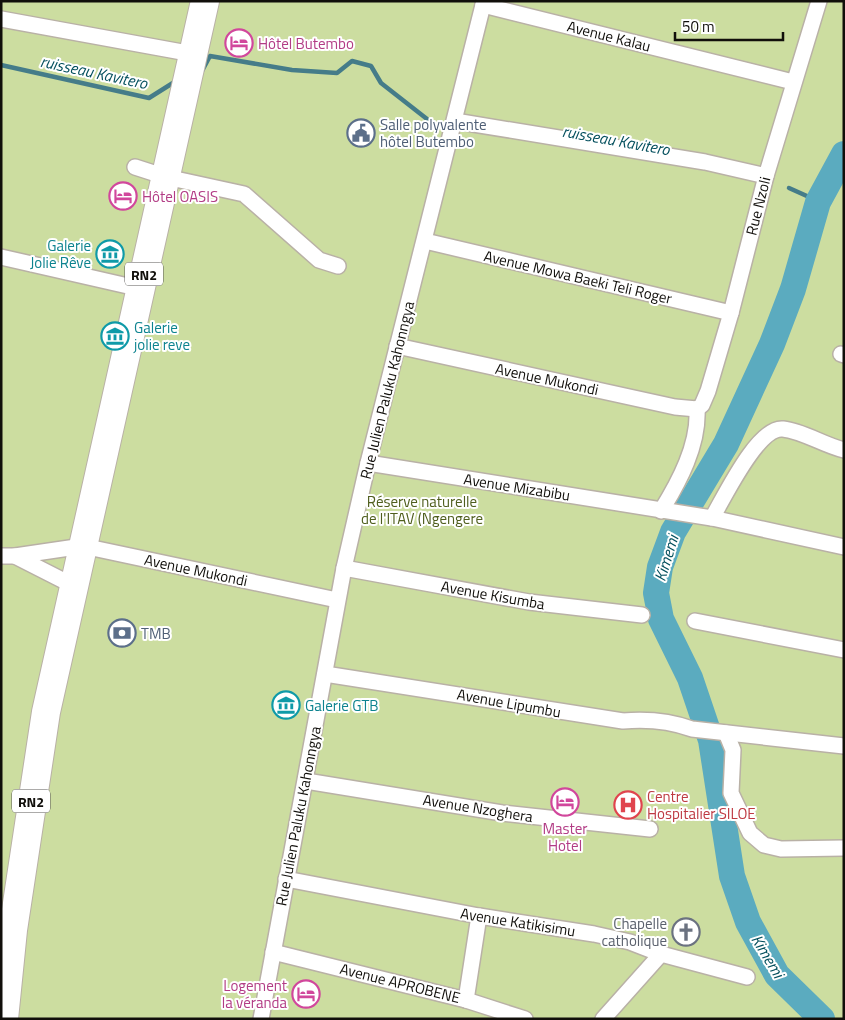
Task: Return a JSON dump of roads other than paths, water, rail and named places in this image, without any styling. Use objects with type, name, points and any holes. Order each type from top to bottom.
[{"type":"highway","name":"RN2","points":[[4,1019],[13,930],[46,712],[192,54],[206,1]]},
{"type":"street","name":"Rue Nzoli","points":[[697,409],[702,405],[708,391],[731,313],[766,176],[818,1]]},
{"type":"street","name":"Avenue Kalau","points":[[483,3],[793,82]]},
{"type":"street","name":"Rue Julien Paluku Kahonngya","points":[[260,1019],[306,781],[344,568],[368,463],[483,3]]},
{"type":"street","points":[[1,19],[192,54]]},
{"type":"street","points":[[455,121],[696,161],[766,176]]},
{"type":"street","points":[[135,167],[166,177],[244,194],[319,260],[338,266]]},
{"type":"street","name":"Avenue Mowa Baeki Teli Roger","points":[[425,241],[731,313]]},
{"type":"street","points":[[1,257],[141,289]]},
{"type":"street","name":"Avenue Mukondi","points":[[398,346],[683,408],[697,409]]},
{"type":"street","points":[[663,512],[687,460],[696,431],[697,409]]},
{"type":"street","points":[[708,518],[755,444],[767,432],[780,428],[797,431],[826,446],[844,450]]},
{"type":"street","name":"Avenue Mizabibu","points":[[368,463],[708,518],[844,547]]},
{"type":"street","points":[[8,556],[83,546]]},
{"type":"street","name":"Avenue Mukondi","points":[[83,546],[338,600]]},
{"type":"street","points":[[8,556],[74,586]]},
{"type":"street","name":"Avenue Kisumba","points":[[344,568],[529,602],[642,615]]},
{"type":"street","points":[[695,621],[844,650]]},
{"type":"street","name":"Avenue Lipumbu","points":[[325,674],[623,721],[640,719],[726,733],[844,746]]},
{"type":"street","points":[[726,733],[733,750],[731,793],[750,833],[764,845],[781,849],[844,848]]},
{"type":"street","name":"Avenue Nzoghera","points":[[306,781],[511,814],[650,829]]},
{"type":"street","name":"Avenue Katikisimu","points":[[286,879],[479,916],[594,934],[630,942],[661,954],[747,977]]},
{"type":"street","points":[[466,1000],[479,916]]},
{"type":"street","name":"Avenue APROBENE","points":[[273,952],[466,1000],[525,1019]]},
{"type":"street","points":[[603,1019],[661,954]]},
{"type":"waterway","name":"ruisseau Kavitero","points":[[202,71],[210,56],[292,70],[337,73],[352,61],[371,66],[381,83],[427,119]]},
{"type":"waterway","name":"ruisseau Kavitero","points":[[1,65],[149,98],[176,81]]},
{"type":"waterway","name":"Kimemi","points":[[822,1019],[777,975],[748,922],[732,876],[711,740],[690,678],[661,619],[656,593],[660,567],[673,532],[726,444],[772,344],[793,289],[818,202],[844,154]]},
{"type":"waterway","name":"ruisseau Kavitero","points":[[789,188],[818,201]]},
{"type":"place","name":"Hôtel Butembo","points":[[239,43]]},
{"type":"place","name":"Salle polyvalente hôtel Butembo","points":[[361,133]]},
{"type":"place","name":"Hôtel OASIS","points":[[123,196]]},
{"type":"place","name":"Galerie Jolie Rêve","points":[[110,254]]},
{"type":"place","name":"Galerie jolie reve","points":[[115,336]]},
{"type":"place","name":"TMB","points":[[122,633]]},
{"type":"place","name":"Galerie GTB","points":[[286,705]]},
{"type":"place","name":"Master Hotel","points":[[565,802]]},
{"type":"place","name":"Centre Hospitalier SILOE","points":[[628,805]]},
{"type":"place","name":"Chapelle catholique","points":[[686,932]]},
{"type":"place","name":"Logement la véranda","points":[[306,994]]},
{"type":"park label","name":"Réserve naturelle de l'ITAV (Ngengere","points":[[422,510]]}]
